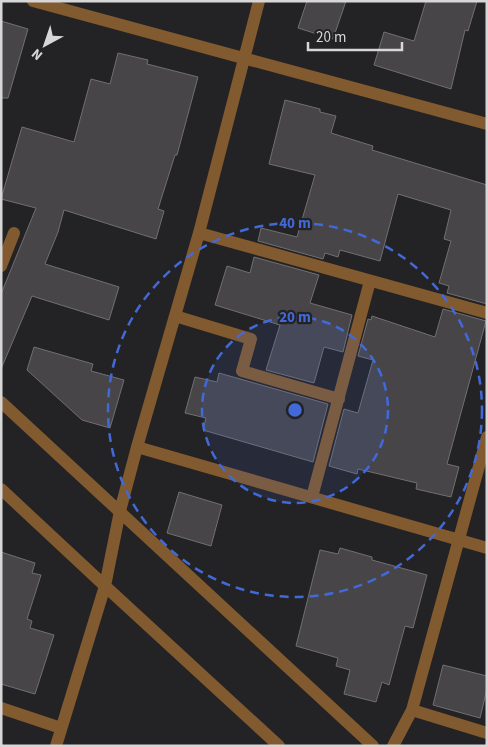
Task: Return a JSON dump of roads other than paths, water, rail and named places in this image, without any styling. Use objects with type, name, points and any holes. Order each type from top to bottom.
[{"type":"street","points":[[33,1],[487,124]]},
{"type":"street","points":[[56,746],[105,586],[120,511],[198,233],[245,58],[258,1]]},
{"type":"street","points":[[1,266],[14,233]]},
{"type":"street","points":[[198,233],[487,313]]},
{"type":"street","points":[[312,497],[370,281]]},
{"type":"street","points":[[175,316],[251,340],[242,371],[339,399]]},
{"type":"street","points":[[1,402],[373,746]]},
{"type":"street","points":[[394,746],[412,710],[487,437]]},
{"type":"street","points":[[137,447],[487,548]]},
{"type":"street","points":[[1,489],[279,746]]},
{"type":"street","points":[[1,708],[61,728]]},
{"type":"street","points":[[412,710],[487,733]]}]
